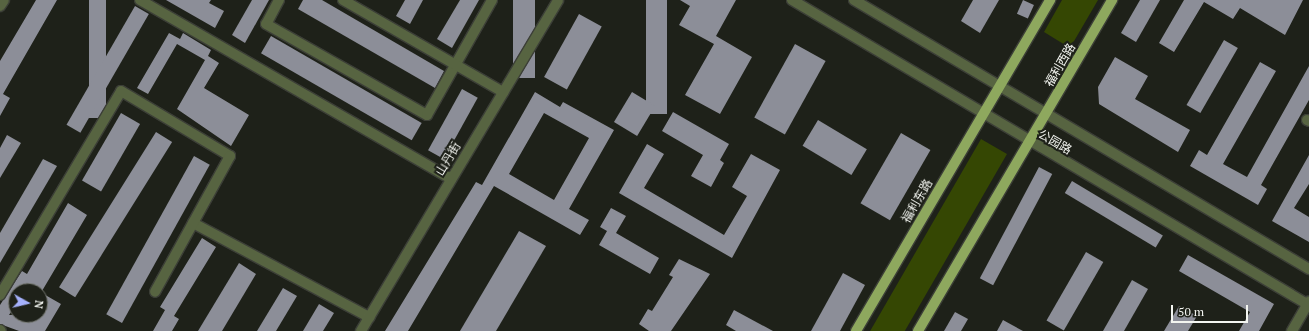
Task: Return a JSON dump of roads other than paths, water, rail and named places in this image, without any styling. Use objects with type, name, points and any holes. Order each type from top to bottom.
[{"type":"main road","points":[[1001,84],[1050,0]]},
{"type":"main road","name":"福利西路","points":[[1029,142],[1112,0]]},
{"type":"main road","name":"福利东路","points":[[856,331],[1001,84]]},
{"type":"main road","points":[[918,331],[1029,142]]},
{"type":"street","points":[[0,6],[4,0]]},
{"type":"street","points":[[140,0],[451,179]]},
{"type":"street","points":[[279,0],[266,24],[427,115],[492,0]]},
{"type":"street","points":[[343,0],[504,92]]},
{"type":"street","name":"山丹街","points":[[360,331],[558,0]]},
{"type":"street","name":"公园路","points":[[792,0],[1029,142],[1308,303]]},
{"type":"street","name":"公园路","points":[[854,0],[1001,84],[1309,270]]},
{"type":"street","points":[[0,295],[121,91],[230,156],[155,292]]},
{"type":"street","points":[[193,223],[369,317]]},
{"type":"street","points":[[1292,331],[1308,303]]}]
